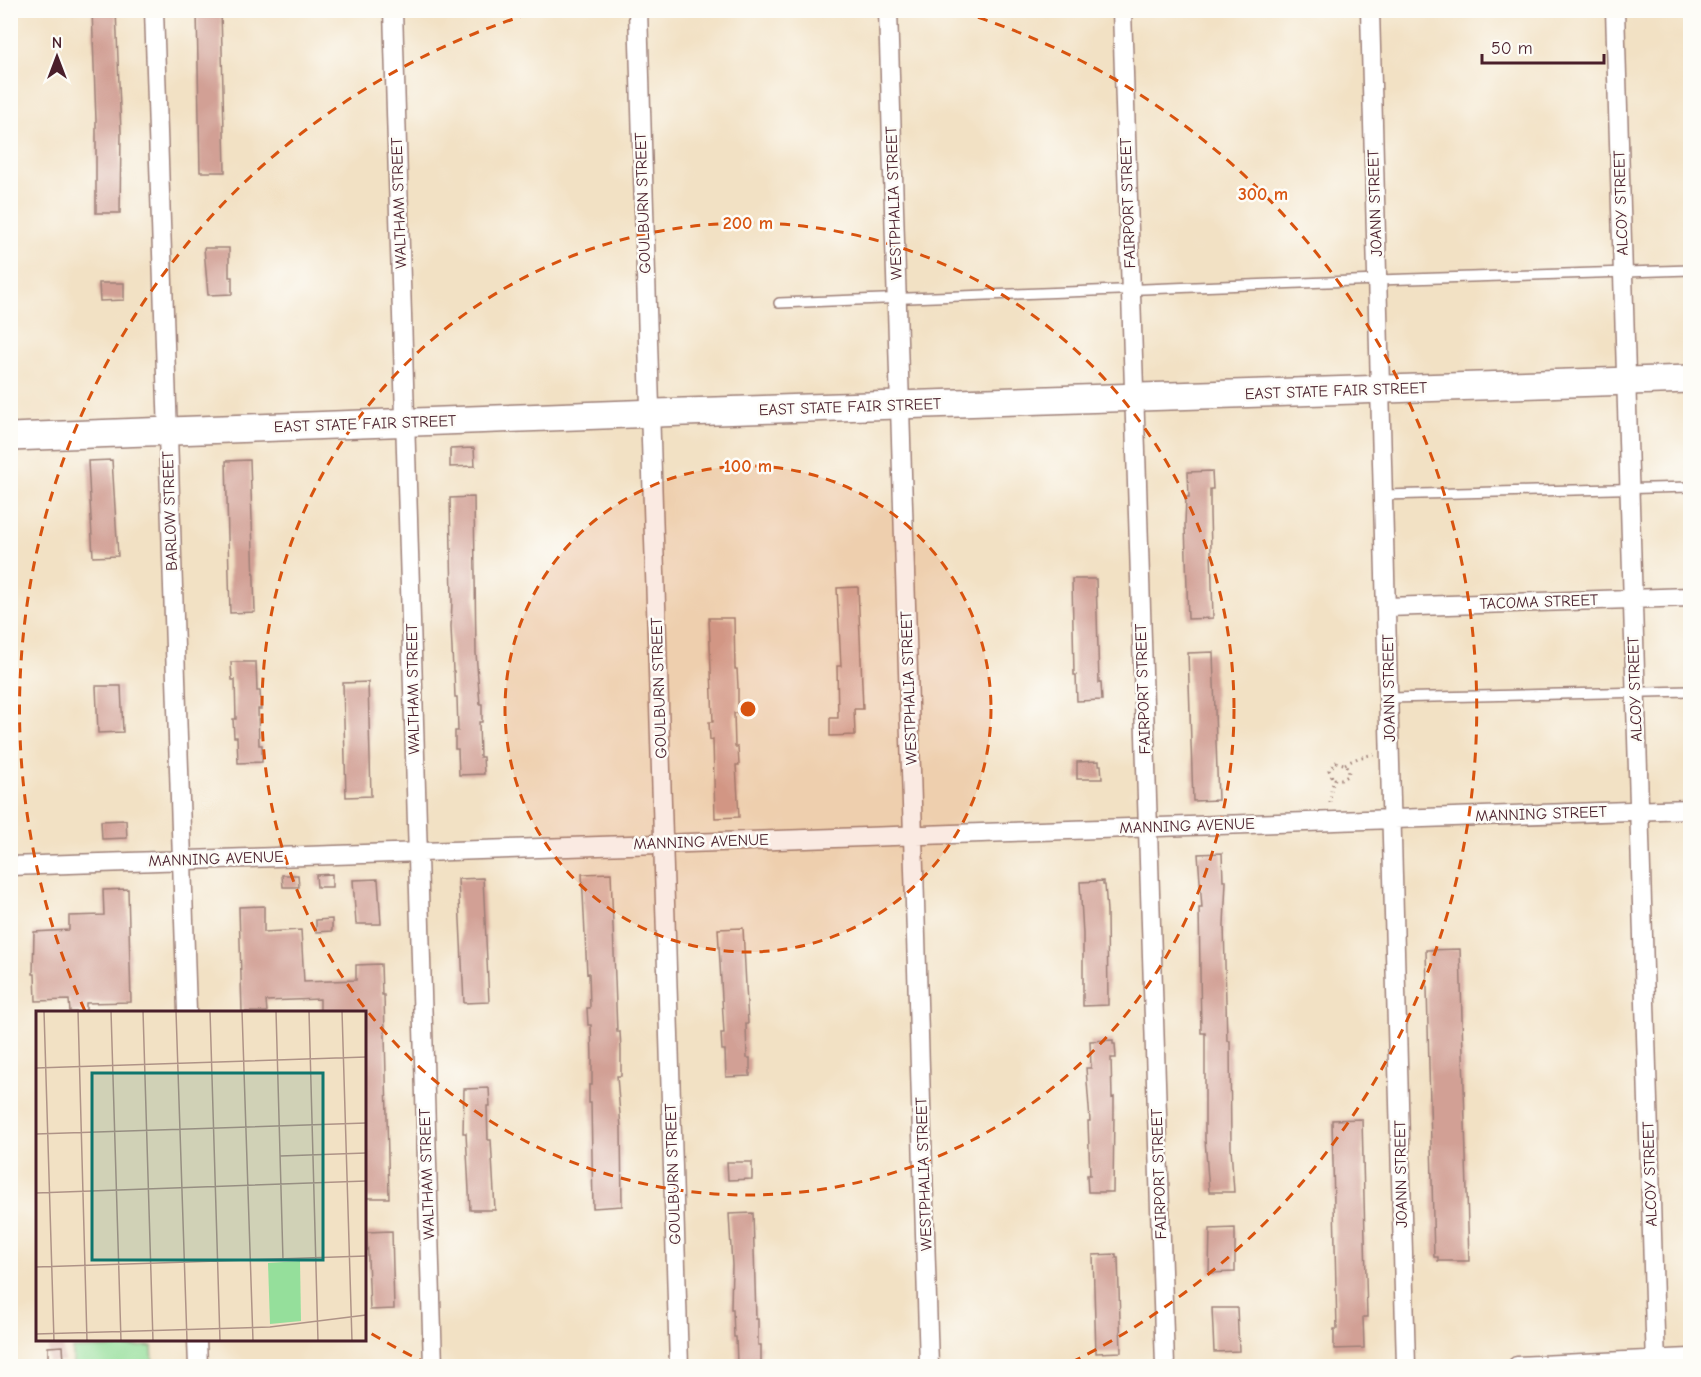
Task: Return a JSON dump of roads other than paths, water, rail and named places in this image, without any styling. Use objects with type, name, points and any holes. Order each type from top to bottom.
[{"type":"street","name":"BARLOW STREET","points":[[154,10],[187,1011]]},
{"type":"street","name":"WALTHAM STREET","points":[[393,10],[433,1366]]},
{"type":"street","name":"GOULBURN STREET","points":[[638,10],[679,1366]]},
{"type":"street","name":"WESTPHALIA STREET","points":[[888,10],[929,1366]]},
{"type":"street","name":"FAIRPORT STREET","points":[[1122,10],[1165,1366]]},
{"type":"street","name":"JOANN STREET","points":[[1370,10],[1406,1366]]},
{"type":"street","name":"ALCOY STREET","points":[[1615,10],[1655,1363]]},
{"type":"street","name":"EAST STATE FAIR STREET","points":[[10,437],[1690,379]]},
{"type":"street","name":"TACOMA STREET","points":[[1387,607],[1690,597]]},
{"type":"street","name":"MANNING STREET","points":[[1392,819],[1690,809]]},
{"type":"street","name":"MANNING AVENUE","points":[[10,866],[1392,819]]},
{"type":"street","points":[[197,1341],[198,1366]]},
{"type":"street","points":[[1516,1366],[1655,1363],[1690,1358]]},
{"type":"lane","points":[[779,303],[1690,270]]},
{"type":"lane","points":[[1384,495],[1690,487]]},
{"type":"lane","points":[[1389,698],[1690,691]]}]
